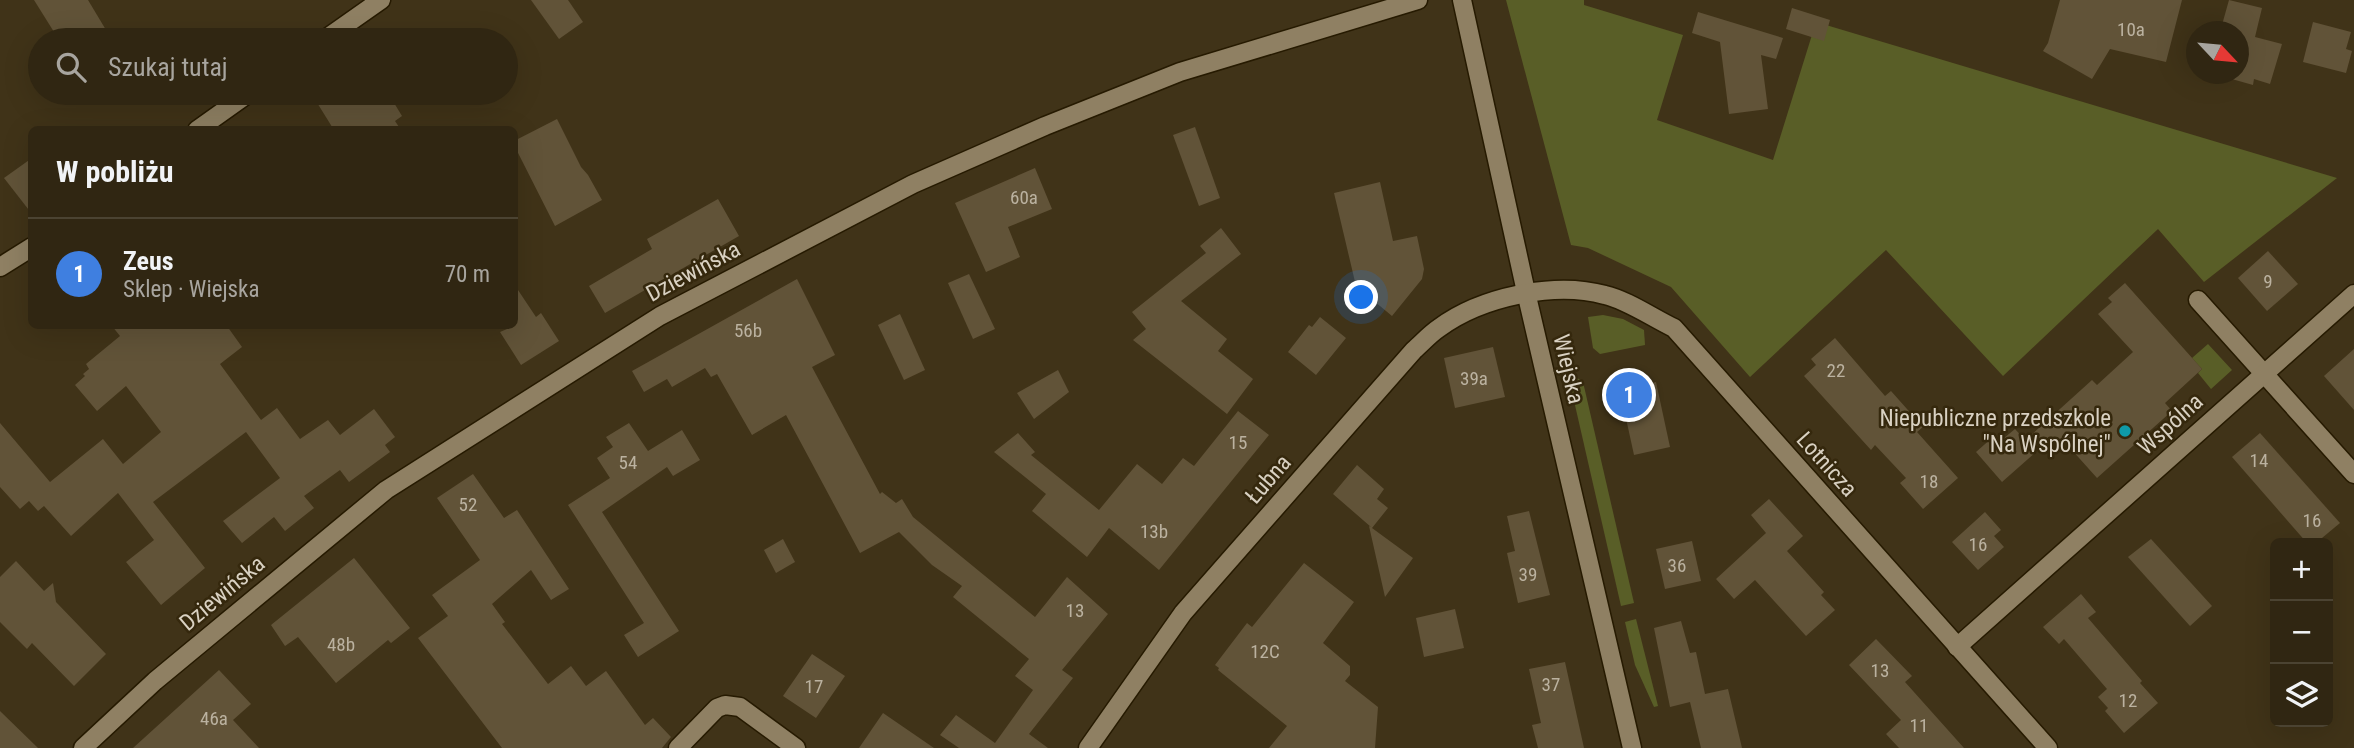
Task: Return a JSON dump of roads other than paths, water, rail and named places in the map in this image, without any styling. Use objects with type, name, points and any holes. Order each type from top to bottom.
[{"type":"street","points":[[341,28],[381,0]]},
{"type":"street","name":"Dziewińska","points":[[83,748],[155,681],[386,490],[660,316],[913,184],[1045,125],[1180,72],[1418,0]]},
{"type":"street","name":"Wiejska","points":[[1462,0],[1526,292],[1632,748]]},
{"type":"street","points":[[203,126],[232,105]]},
{"type":"street","points":[[0,267],[28,250]]},
{"type":"street","name":"Lotnicza","points":[[1526,292],[1578,290],[1607,295],[1674,328],[2048,748]]},
{"type":"street","name":"Łubna","points":[[1088,748],[1183,613],[1414,350],[1438,328],[1472,309],[1526,292]]},
{"type":"street","name":"Wspólna","points":[[1957,647],[2354,293]]},
{"type":"street","points":[[2198,300],[2354,474]]},
{"type":"street","points":[[678,748],[717,708],[725,705],[740,707],[796,748]]},
{"type":"place","name":"Zeus","points":[[1629,395]]},
{"type":"place","name":"Niepubliczne przedszkole \"Na Wspólnej\"","points":[[2125,431]]}]
